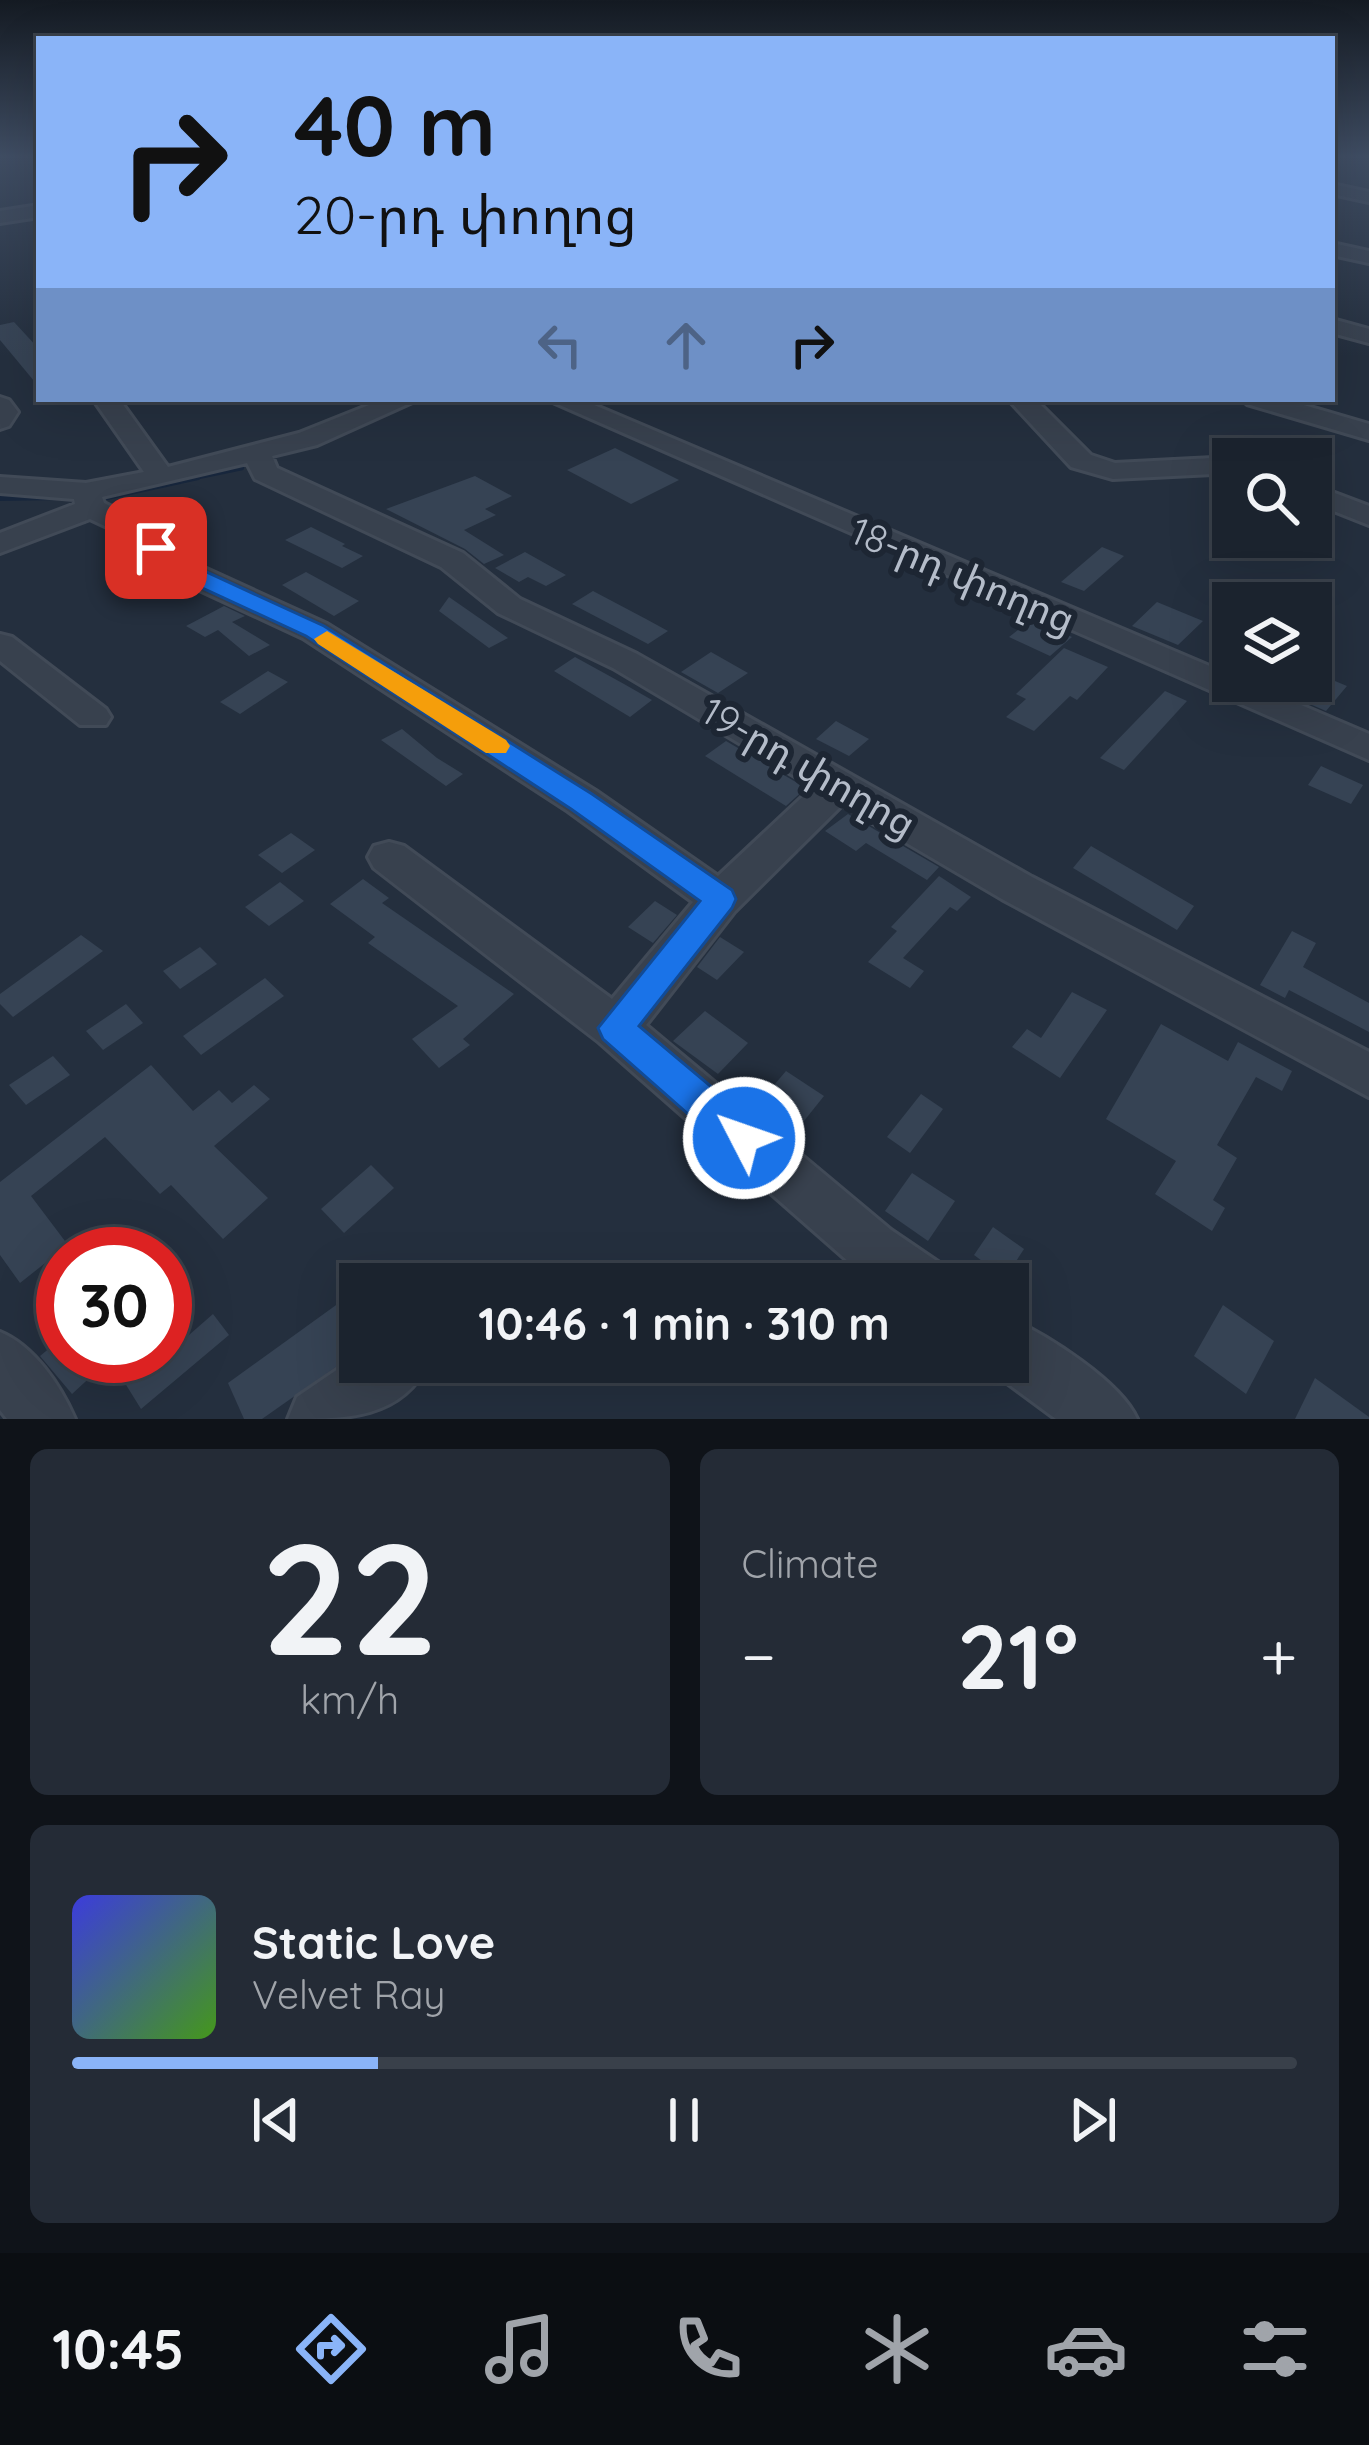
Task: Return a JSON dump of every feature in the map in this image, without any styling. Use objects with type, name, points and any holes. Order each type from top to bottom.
[{"type":"street","points":[[1335,250],[1369,257]]},
{"type":"street","points":[[1335,327],[1369,336]]},
{"type":"street","points":[[108,402],[160,477]]},
{"type":"street","name":"18-րդ փողոց","points":[[566,402],[1369,748]]},
{"type":"street","points":[[1025,402],[1081,460],[1113,471],[1212,466]]},
{"type":"street","points":[[1266,402],[1369,432]]},
{"type":"street","points":[[0,544],[89,500],[160,477],[258,455],[360,407]]},
{"type":"street","name":"19-րդ փողոց","points":[[258,455],[265,473],[452,560],[509,606],[625,661],[1017,888],[1369,1076]]},
{"type":"street","points":[[0,485],[89,500],[134,529],[178,568],[315,631],[582,801],[720,899]]},
{"type":"street","points":[[1332,501],[1369,516]]},
{"type":"street","points":[[0,644],[93,717]]},
{"type":"street","points":[[616,1028],[720,899],[841,783]]},
{"type":"street","points":[[389,857],[616,1028],[892,1263]]},
{"type":"street","points":[[0,1361],[44,1419]]},
{"type":"street","points":[[1029,1363],[1106,1419]]},
{"type":"street","points":[[320,1419],[369,1383]]},
{"type":"building","points":[[14,322],[36,346],[36,383],[0,340],[0,325]]},
{"type":"building","points":[[615,448],[679,480],[631,504],[567,470]]},
{"type":"building","points":[[475,476],[512,496],[485,509],[496,515],[464,530],[504,555],[484,564],[465,549],[386,509]]},
{"type":"building","points":[[311,527],[363,556],[342,568],[285,540]]},
{"type":"building","points":[[1102,547],[1124,556],[1084,591],[1061,582]]},
{"type":"building","points":[[525,552],[566,575],[546,586],[528,577],[519,582],[495,568]]},
{"type":"building","points":[[306,572],[359,601],[334,616],[282,585]]},
{"type":"building","points":[[593,591],[668,631],[648,644],[572,604]]},
{"type":"building","points":[[449,597],[508,638],[489,648],[439,611]]},
{"type":"building","points":[[1157,602],[1203,621],[1178,645],[1132,626]]},
{"type":"building","points":[[224,606],[245,616],[232,622],[270,645],[249,656],[218,630],[205,637],[186,626]]},
{"type":"building","points":[[1032,619],[1072,637],[1050,656],[1009,637]]},
{"type":"building","points":[[1064,648],[1108,667],[1077,700],[1070,696],[1034,731],[1006,717],[1026,699],[1016,694]]},
{"type":"building","points":[[711,652],[748,673],[718,693],[681,672]]},
{"type":"building","points":[[575,657],[652,700],[630,717],[554,671]]},
{"type":"building","points":[[268,671],[288,682],[240,714],[220,702]]},
{"type":"building","points":[[1332,680],[1347,686],[1326,711],[1305,702],[1332,702]]},
{"type":"building","points":[[1165,691],[1187,701],[1124,770],[1100,758]]},
{"type":"building","points":[[836,721],[869,739],[849,756],[816,739]]},
{"type":"building","points":[[402,729],[463,774],[446,786],[381,740]]},
{"type":"building","points":[[726,741],[806,788],[786,806],[705,756]]},
{"type":"building","points":[[1321,766],[1363,785],[1351,804],[1308,785]]},
{"type":"building","points":[[848,814],[939,867],[927,880],[866,843],[856,851],[825,831]]},
{"type":"building","points":[[291,833],[315,850],[282,873],[258,855]]},
{"type":"building","points":[[1091,846],[1194,906],[1177,930],[1073,868]]},
{"type":"building","points":[[939,876],[971,897],[957,911],[950,907],[903,958],[924,971],[910,988],[868,962],[897,931],[891,927]]},
{"type":"building","points":[[363,879],[389,898],[382,903],[514,994],[463,1039],[470,1045],[439,1068],[412,1039],[458,1006],[368,943],[375,937],[330,904]]},
{"type":"building","points":[[280,882],[304,901],[269,926],[245,907]]},
{"type":"building","points":[[655,901],[677,915],[653,943],[628,927]]},
{"type":"building","points":[[1292,931],[1316,943],[1303,967],[1369,1003],[1369,1032],[1289,990],[1285,998],[1260,985]]},
{"type":"building","points":[[81,935],[103,951],[13,1017],[0,1004],[0,994]]},
{"type":"building","points":[[720,937],[744,952],[717,980],[697,967]]},
{"type":"building","points":[[200,947],[217,964],[180,989],[163,971]]},
{"type":"building","points":[[265,978],[284,996],[201,1055],[183,1036]]},
{"type":"building","points":[[1072,992],[1107,1010],[1060,1078],[1012,1047],[1027,1029],[1041,1038]]},
{"type":"building","points":[[126,1004],[143,1023],[103,1050],[86,1031]]},
{"type":"building","points":[[705,1011],[748,1043],[718,1074],[673,1041]]},
{"type":"building","points":[[1161,1024],[1228,1061],[1238,1042],[1292,1071],[1282,1091],[1256,1077],[1217,1145],[1237,1158],[1213,1200],[1225,1208],[1212,1231],[1155,1194],[1176,1161],[1106,1119]]},
{"type":"building","points":[[53,1056],[70,1075],[26,1105],[9,1085]]},
{"type":"building","points":[[151,1065],[193,1111],[219,1090],[232,1103],[254,1085],[270,1099],[214,1146],[268,1198],[223,1239],[171,1185],[160,1194],[105,1137],[31,1196],[54,1227],[36,1227],[36,1270],[20,1283],[0,1255],[0,1182]]},
{"type":"building","points":[[786,1071],[824,1096],[796,1131],[758,1104]]},
{"type":"building","points":[[921,1094],[943,1109],[910,1153],[887,1137]]},
{"type":"building","points":[[371,1165],[394,1188],[344,1233],[321,1209]]},
{"type":"building","points":[[912,1173],[955,1201],[928,1241],[885,1211]]},
{"type":"building","points":[[993,1227],[1024,1249],[1015,1263],[985,1263],[974,1255]]},
{"type":"building","points":[[339,1303],[339,1365],[262,1419],[244,1419],[228,1383]]},
{"type":"building","points":[[1223,1305],[1274,1341],[1246,1394],[1194,1356]]},
{"type":"building","points":[[213,1314],[229,1335],[192,1366],[192,1332]]},
{"type":"building","points":[[1315,1378],[1369,1417],[1369,1419],[1295,1419]]},
{"type":"building","points":[[63,1383],[84,1383],[72,1394]]},
{"type":"building","points":[[125,1383],[172,1383],[141,1409]]},
{"type":"waterway","points":[[190,479],[242,468]]},
{"type":"waterway","points":[[190,479],[198,477]]},
{"type":"waterway","points":[[107,497],[190,479]]},
{"type":"waterway","points":[[184,480],[190,479]]},
{"type":"waterway","points":[[0,498],[58,497]]},
{"type":"slow traffic","points":[[327,639],[496,746]]},
{"type":"route","points":[[156,548],[178,568],[315,631],[582,801],[720,899],[616,1028],[744,1138]]}]
